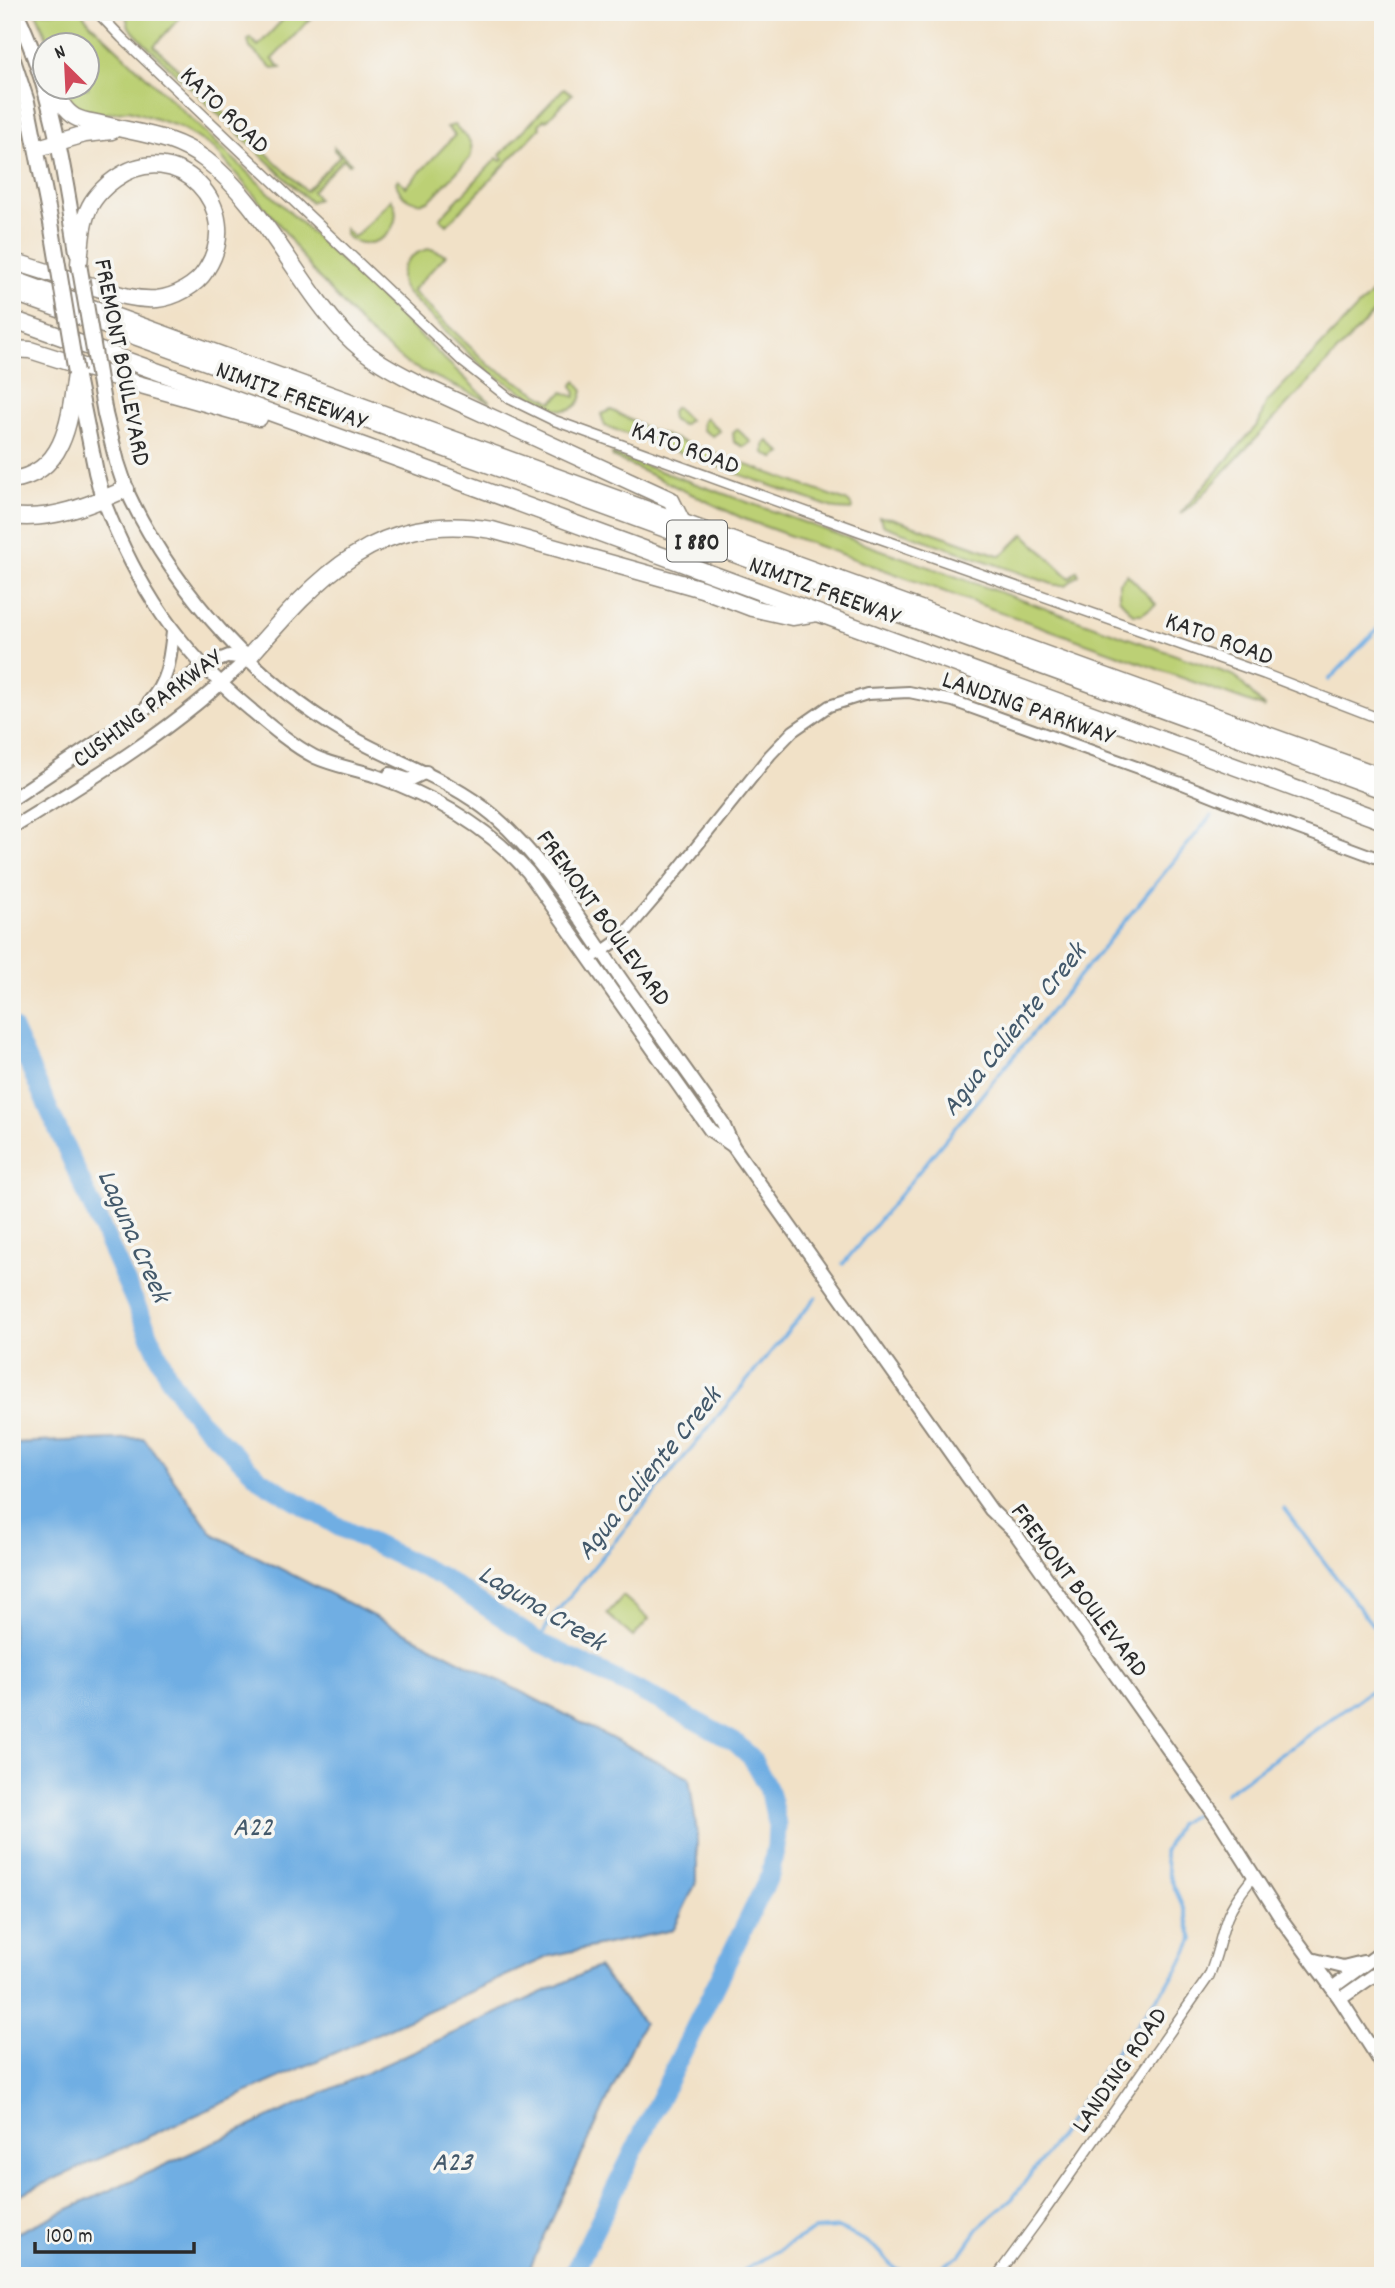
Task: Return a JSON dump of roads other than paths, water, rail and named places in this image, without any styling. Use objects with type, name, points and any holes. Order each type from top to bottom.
[{"type":"highway","points":[[61,102],[76,118],[121,130],[146,132],[175,142],[205,159],[223,175],[255,213],[292,267],[346,335],[388,368],[671,500],[681,520]]},
{"type":"highway","points":[[38,148],[85,134],[121,130]]},
{"type":"highway","points":[[12,261],[131,298],[159,299],[180,292],[202,277],[214,258],[219,237],[218,216],[209,195],[195,180],[174,168],[151,164],[127,170],[107,185],[90,205],[78,226],[79,264]]},
{"type":"highway","name":"NIMITZ FREEWAY","points":[[12,279],[1383,777]]},
{"type":"highway","name":"I 880","points":[[12,292],[1383,790]]},
{"type":"highway","name":"NIMITZ FREEWAY","points":[[12,319],[1383,821]]},
{"type":"highway","points":[[12,349],[30,350],[178,396],[380,452]]},
{"type":"highway","points":[[12,480],[33,473],[58,449],[78,415],[76,373]]},
{"type":"highway","points":[[12,516],[50,516],[83,507],[126,489]]},
{"type":"highway","points":[[248,658],[284,618],[339,565],[386,538],[412,529],[438,526],[465,525],[492,530],[702,589],[752,608],[792,617],[818,612]]},
{"type":"main road","points":[[16,12],[32,49]]},
{"type":"main road","name":"FREMONT BOULEVARD","points":[[12,57],[38,148],[76,373]]},
{"type":"main road","points":[[49,102],[78,226]]},
{"type":"main road","name":"FREMONT BOULEVARD","points":[[79,264],[117,461],[126,489],[149,535],[177,576],[196,602],[248,658],[304,706],[360,742],[425,772],[478,804],[506,827],[555,880],[723,1123],[733,1146],[991,1510],[1015,1533],[1221,1824],[1282,1920],[1332,1988],[1383,2066]]},
{"type":"main road","name":"FREMONT BOULEVARD","points":[[78,415],[103,499],[137,577],[173,632],[204,667],[272,728],[298,747],[317,758],[375,776],[452,809],[514,857],[528,872],[710,1130],[733,1146]]},
{"type":"main road","points":[[133,718],[162,685],[170,662],[173,632]]},
{"type":"main road","name":"CUSHING PARKWAY","points":[[12,799],[204,667],[229,656],[248,658]]},
{"type":"main road","name":"CUSHING PARKWAY","points":[[12,828],[132,751],[248,658]]},
{"type":"main road","points":[[375,776],[392,774],[409,780],[425,772]]},
{"type":"main road","points":[[436,801],[444,799],[468,807],[478,804]]},
{"type":"main road","points":[[1332,1988],[1383,1951]]},
{"type":"main road","points":[[1311,1959],[1343,1967],[1370,1960]]},
{"type":"main road","points":[[1340,2000],[1383,1969]]},
{"type":"street","name":"KATO ROAD","points":[[97,12],[463,362],[493,387],[530,410],[863,533],[1264,674],[1383,720]]},
{"type":"street","name":"LANDING PARKWAY","points":[[589,960],[620,939],[770,755],[793,731],[829,706],[878,693],[909,692],[953,701],[1383,860]]},
{"type":"street","name":"LANDING ROAD","points":[[997,2276],[1209,1976],[1218,1955],[1230,1910],[1254,1876]]},
{"type":"water","name":"A22","points":[[144,1438],[213,1534],[689,1778],[697,1832],[697,1881],[673,1930],[550,1956],[12,2198],[12,1443]]},
{"type":"water","name":"A23","points":[[598,1967],[643,2023],[526,2276],[12,2276],[12,2235]]},
{"type":"waterway","name":"Agua Caliente Creek","points":[[1329,680],[1383,623]]},
{"type":"waterway","name":"Agua Caliente Creek","points":[[843,1264],[1211,816]]},
{"type":"waterway","name":"Laguna Creek","points":[[12,1027],[168,1376],[199,1420],[261,1480],[339,1527],[440,1576],[539,1642],[660,1701],[736,1743],[751,1757],[768,1788],[777,1825],[770,1875],[572,2276]]},
{"type":"waterway","name":"Agua Caliente Creek","points":[[539,1642],[550,1620],[816,1297]]},
{"type":"waterway","points":[[1284,1509],[1383,1639]]},
{"type":"waterway","points":[[1226,1793],[1383,1682]]},
{"type":"waterway","points":[[734,2276],[814,2230],[838,2228],[866,2241],[893,2267],[908,2273],[931,2273],[960,2255],[980,2226],[1012,2199],[1052,2146],[1112,2057],[1178,1970],[1193,1939],[1184,1909],[1169,1875],[1164,1852],[1178,1824],[1194,1814]]}]
